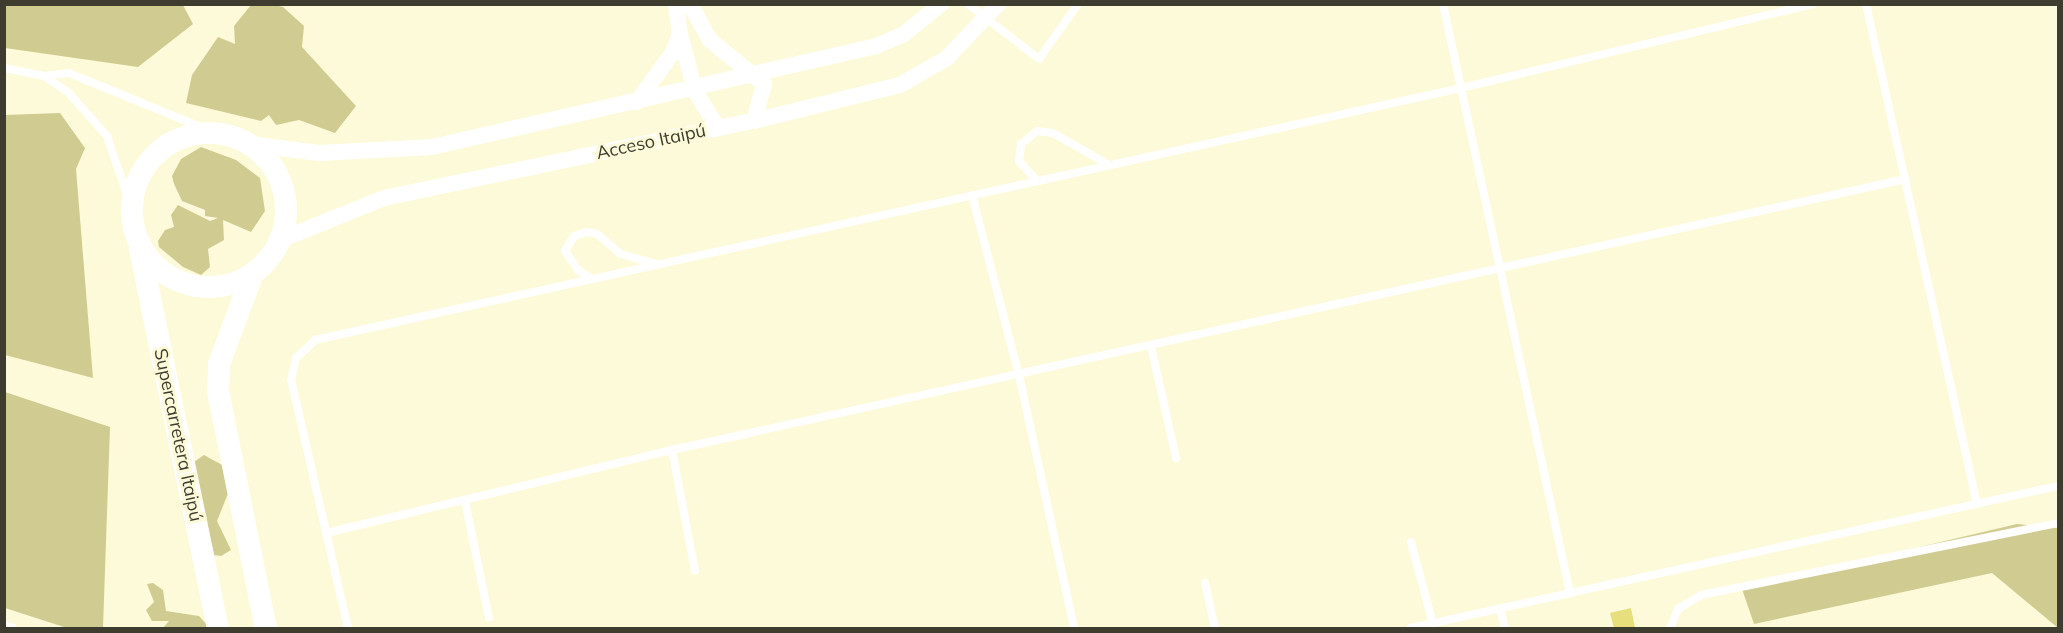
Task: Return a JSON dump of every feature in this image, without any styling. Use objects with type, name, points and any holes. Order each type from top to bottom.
[{"type":"street","points":[[676,4],[680,34],[695,91],[718,128]]},
{"type":"street","points":[[690,4],[710,40],[758,75],[764,94],[754,121]]},
{"type":"street","points":[[249,144],[319,153],[379,153],[432,147],[695,91],[876,46],[904,34],[941,4]]},
{"type":"street","name":"Acceso Itaipú","points":[[280,240],[384,198],[754,121],[900,85],[947,58],[987,21],[998,4]]},
{"type":"street","points":[[637,102],[657,77],[680,34]]},
{"type":"street","name":"Supercarretera Itaipú","points":[[218,628],[131,206],[136,182],[149,161],[167,145],[189,135],[213,132],[249,144],[279,176],[286,219],[280,240]]},
{"type":"street","points":[[266,628],[218,391],[219,364],[253,273],[280,240]]},
{"type":"street","name":"Supercarretera Itaipú","points":[[138,242],[150,261],[188,285],[211,288],[253,273]]},
{"type":"lane","points":[[968,4],[987,21],[1039,59],[1078,4]]},
{"type":"lane","points":[[1443,4],[1570,593]]},
{"type":"lane","points":[[348,628],[291,380],[292,366],[303,350],[315,340],[1461,88],[1812,4]]},
{"type":"lane","points":[[1866,4],[1977,504]]},
{"type":"lane","points":[[4,68],[44,76],[69,73],[213,132]]},
{"type":"lane","points":[[44,76],[68,92],[107,136],[131,206]]},
{"type":"lane","points":[[1037,181],[1019,161],[1021,144],[1037,131],[1053,133],[1109,165]]},
{"type":"lane","points":[[326,533],[672,450],[1501,270],[1906,179]]},
{"type":"lane","points":[[972,195],[1019,375],[1074,628]]},
{"type":"lane","points":[[592,279],[578,270],[565,251],[574,236],[587,232],[597,234],[621,254],[659,264]]},
{"type":"lane","points":[[1151,346],[1176,458]]},
{"type":"lane","points":[[672,450],[695,571]]},
{"type":"lane","points":[[1411,628],[2058,486]]},
{"type":"lane","points":[[465,501],[489,618]]},
{"type":"lane","points":[[1670,628],[1678,609],[1701,595],[2058,523]]},
{"type":"lane","points":[[1411,542],[1433,624]]},
{"type":"lane","points":[[1205,582],[1215,628]]},
{"type":"lane","points":[[1500,609],[1505,628]]},
{"type":"lane","points":[[4,625],[13,628]]},
{"type":"shaded area","points":[[5,4],[183,5],[193,24],[138,67],[5,48]]},
{"type":"shaded area","points":[[270,4],[283,7],[304,26],[302,47],[356,106],[335,133],[299,120],[276,125],[269,115],[261,121],[186,103],[192,75],[218,37],[235,44],[234,26],[251,5]]},
{"type":"shaded area","points":[[60,113],[85,148],[76,169],[93,378],[5,355],[5,115]]},
{"type":"shaded area","points":[[201,147],[236,160],[260,178],[265,211],[251,232],[223,220],[224,240],[208,249],[210,267],[201,275],[183,267],[159,247],[158,241],[165,230],[174,227],[171,215],[178,205],[210,221],[218,218],[205,216],[205,210],[182,201],[172,176],[181,159]]},
{"type":"shaded area","points":[[5,392],[110,427],[103,628],[67,628],[5,608]]},
{"type":"shaded area","points":[[204,455],[224,466],[229,491],[217,521],[231,550],[221,556],[214,555],[194,462]]},
{"type":"shaded area","points":[[2017,524],[2058,528],[2058,628],[1992,573],[1754,624],[1742,589]]},
{"type":"shaded area","points":[[153,583],[163,590],[166,611],[199,616],[210,628],[163,628],[169,621],[152,621],[146,610],[154,602],[147,584]]},
{"type":"building","points":[[1631,608],[1635,628],[1614,628],[1610,613]]}]
